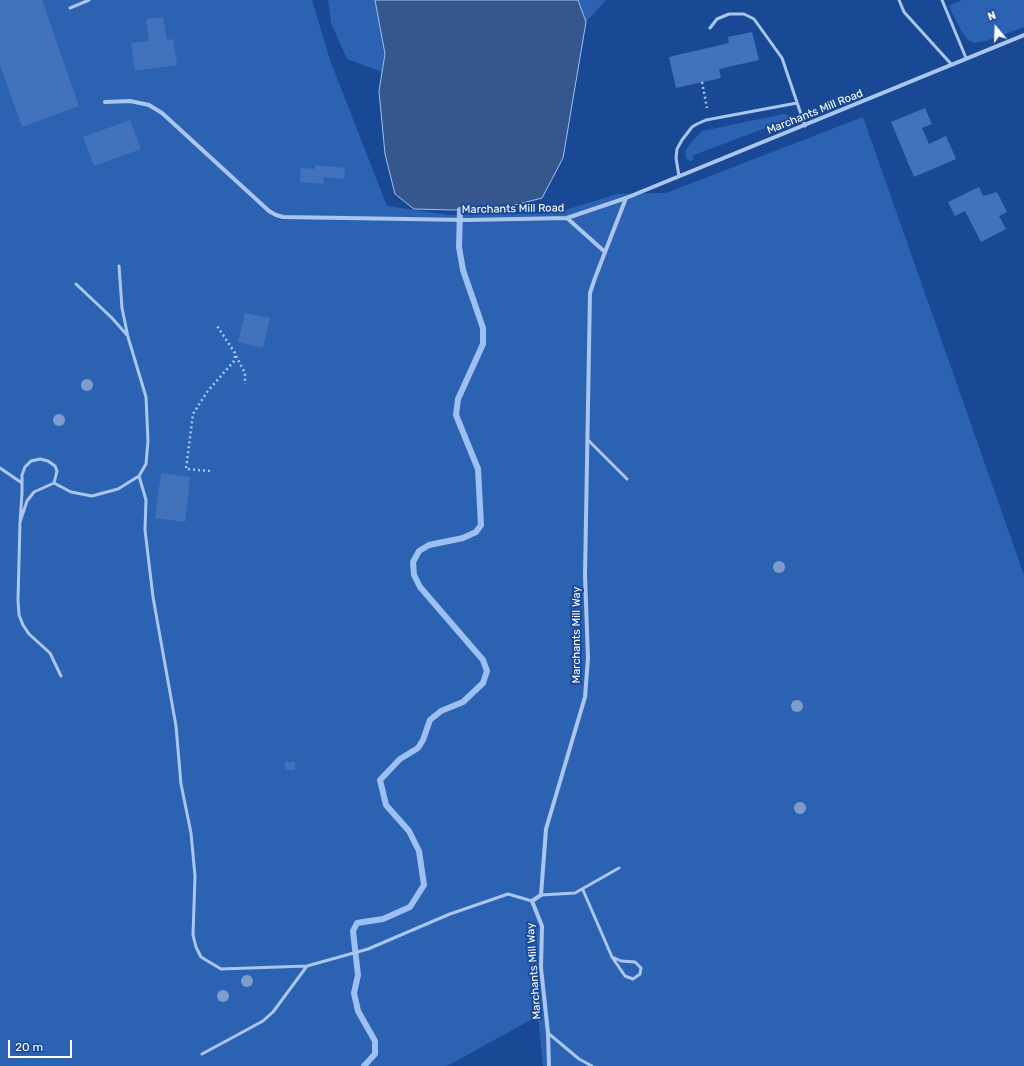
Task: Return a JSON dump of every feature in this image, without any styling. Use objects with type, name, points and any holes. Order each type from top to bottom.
[{"type":"street","name":"Marchants Mill Road","points":[[105,102],[130,101],[149,106],[162,113],[269,211],[283,217],[447,220],[567,218],[626,198],[805,126],[1024,35]]},
{"type":"street","name":"Marchants Mill Way","points":[[541,895],[546,829],[585,697],[588,658],[585,575],[590,293],[594,278],[626,198]]},
{"type":"street","points":[[567,218],[605,252]]},
{"type":"street","points":[[532,901],[541,895]]},
{"type":"street","name":"Marchants Mill Way","points":[[532,901],[542,926],[541,968],[548,1033],[549,1066]]},
{"type":"lane","points":[[70,8],[89,0]]},
{"type":"lane","points":[[899,0],[904,12],[952,65]]},
{"type":"lane","points":[[942,0],[966,58]]},
{"type":"lane","points":[[710,28],[717,20],[729,14],[744,14],[754,19],[782,58],[805,126]]},
{"type":"lane","points":[[679,176],[676,158],[682,140],[692,127],[709,120],[797,103]]},
{"type":"lane","points":[[54,483],[70,492],[92,496],[118,489],[139,476],[146,464],[148,441],[146,396],[128,337],[122,308],[119,266]]},
{"type":"lane","points":[[76,284],[112,318],[128,337]]},
{"type":"lane","points":[[588,440],[627,479]]},
{"type":"lane","points":[[20,522],[27,501],[34,492],[54,483],[56,477],[55,466],[48,461],[40,459],[31,461],[25,467],[22,475],[20,522],[19,615],[29,634],[50,653],[61,676]]},
{"type":"lane","points":[[0,468],[22,483]]},
{"type":"lane","points":[[139,476],[146,500],[145,530],[153,597],[176,726],[181,784],[191,833],[195,876],[193,935],[196,947],[201,957],[222,969],[307,966],[368,949],[450,914],[508,894],[532,901]]},
{"type":"lane","points":[[541,895],[575,893],[583,890],[620,868]]},
{"type":"lane","points":[[583,890],[612,957],[625,976],[633,979],[640,974],[641,968],[635,962],[621,961],[612,957]]},
{"type":"lane","points":[[202,1054],[263,1022],[273,1012],[307,966]]},
{"type":"lane","points":[[548,1033],[579,1059],[592,1066]]},
{"type":"path","points":[[702,82],[709,120]]},
{"type":"path","points":[[217,326],[235,353],[245,373],[245,384]]},
{"type":"path","points":[[210,471],[186,470],[193,414],[207,392],[235,360],[235,353]]},
{"type":"shaded area","points":[[0,0],[312,0],[330,60],[387,206],[449,215],[556,213],[617,194],[666,193],[863,117],[1024,575],[1024,1066],[543,1066],[538,1016],[447,1066],[0,1066]]},
{"type":"shaded area","points":[[328,0],[375,0],[385,54],[382,72],[347,59],[331,23]]},
{"type":"shaded area","points":[[375,0],[578,0],[586,22],[563,158],[542,198],[499,209],[414,209],[395,194],[385,154],[379,91],[385,54]]},
{"type":"shaded area","points":[[578,0],[606,0],[586,22]]},
{"type":"shaded area","points":[[962,0],[1024,0],[1024,27],[986,41],[974,43],[968,40],[962,32],[949,7],[950,5]]},
{"type":"shaded area","points":[[784,114],[790,116],[790,123],[785,125],[786,123],[784,121],[694,155],[693,158],[695,159],[690,161],[686,158],[685,151],[702,131]]},
{"type":"building","points":[[0,0],[42,0],[79,106],[22,127],[0,65]]},
{"type":"building","points":[[163,17],[167,40],[173,39],[177,65],[135,71],[131,43],[149,41],[146,19]]},
{"type":"building","points":[[752,32],[759,60],[719,69],[721,78],[676,88],[669,57],[729,43],[728,37]]},
{"type":"building","points":[[925,108],[932,124],[922,128],[929,144],[946,136],[956,159],[914,177],[891,122]]},
{"type":"building","points":[[130,120],[141,149],[94,166],[83,137]]},
{"type":"building","points":[[315,165],[345,168],[344,179],[324,177],[323,184],[300,182],[301,168],[315,169]]},
{"type":"building","points":[[979,187],[983,196],[997,192],[1007,212],[999,216],[1006,229],[981,242],[965,211],[955,216],[948,202]]},
{"type":"building","points":[[245,313],[270,318],[263,348],[238,342]]},
{"type":"building","points":[[161,473],[190,477],[185,522],[155,518]]},
{"type":"building","points":[[285,762],[295,762],[295,770],[285,770]]},
{"type":"waterway","points":[[364,1066],[375,1054],[375,1041],[358,1011],[354,993],[358,975],[353,931],[357,923],[383,919],[410,907],[424,885],[419,851],[409,831],[386,805],[380,780],[400,759],[418,748],[423,740],[430,720],[441,711],[463,702],[483,683],[487,671],[483,660],[420,587],[414,575],[413,562],[419,551],[429,545],[463,538],[476,532],[481,525],[478,469],[456,415],[458,399],[483,344],[483,328],[463,270],[459,247],[460,210]]}]
